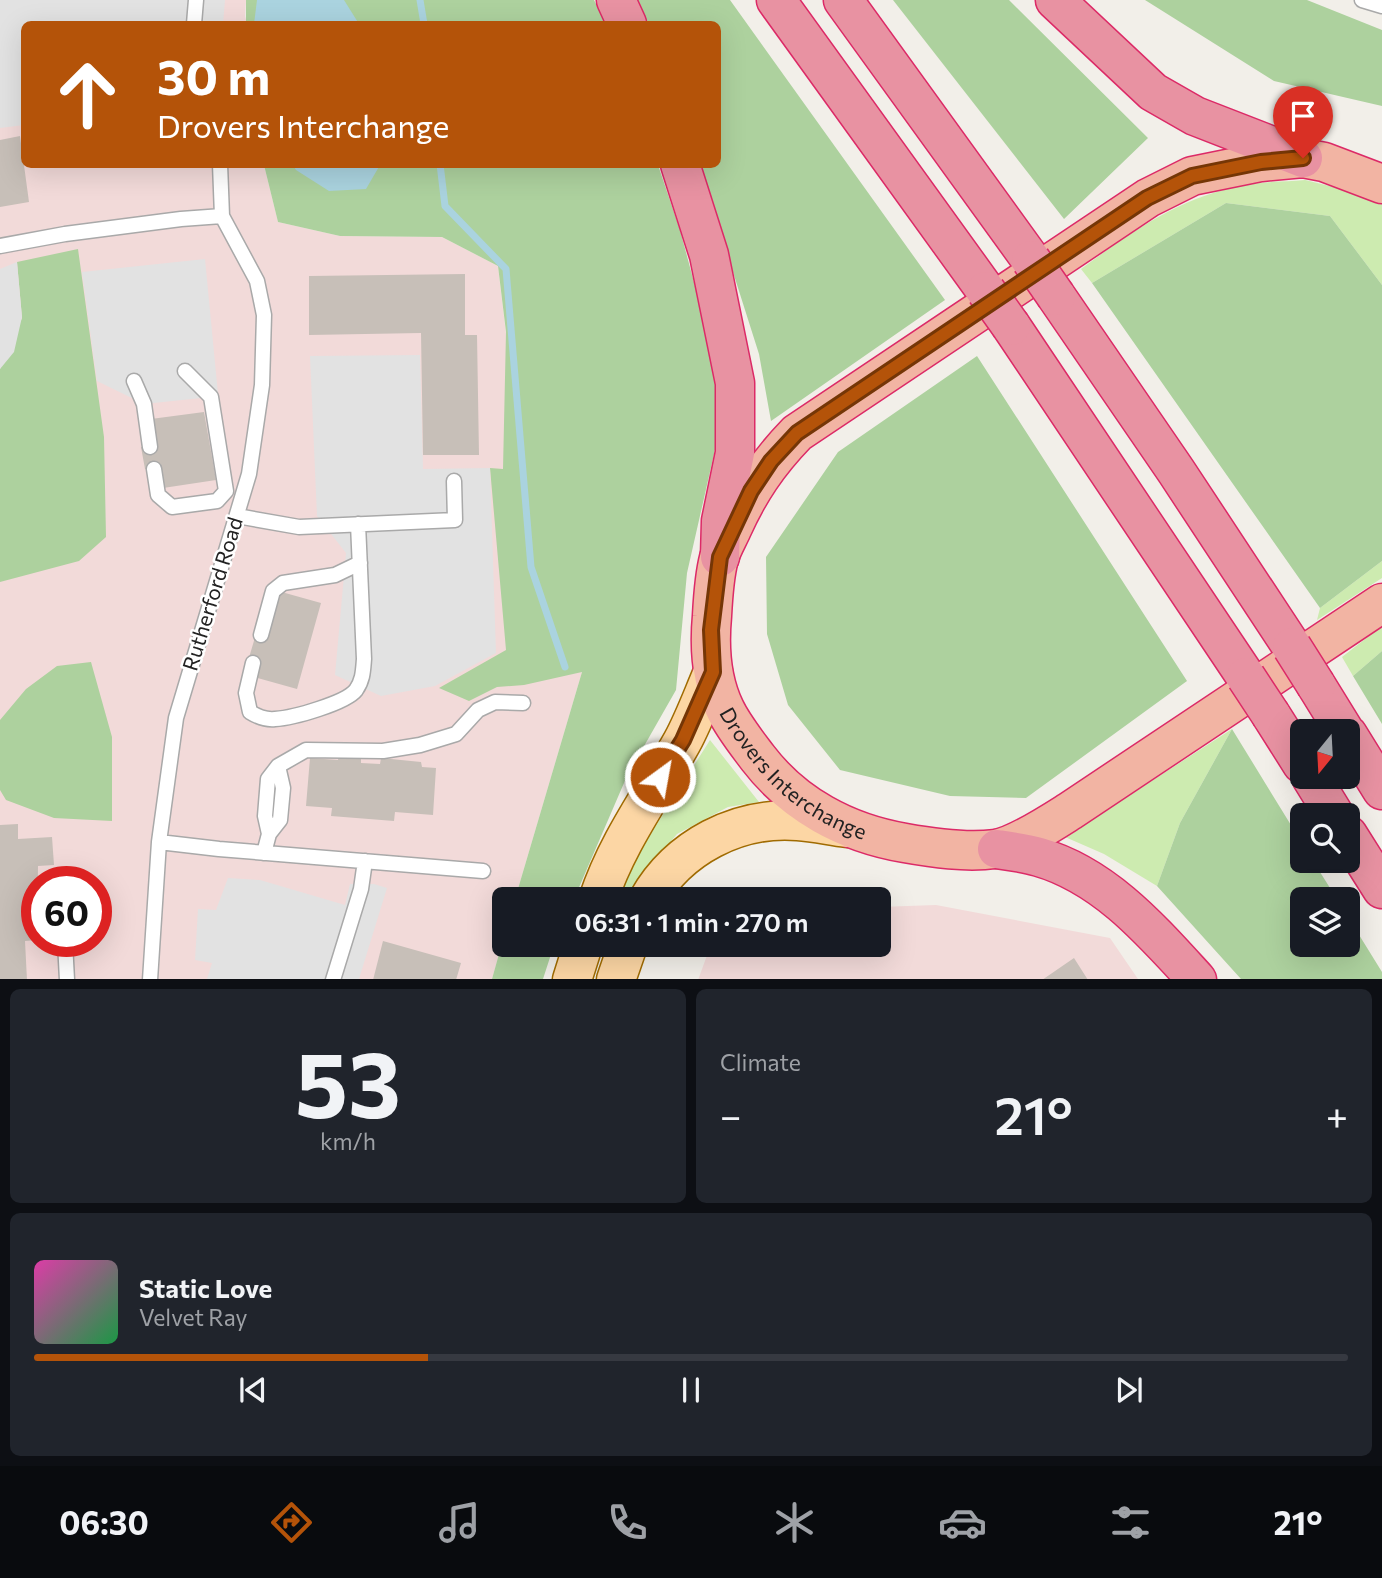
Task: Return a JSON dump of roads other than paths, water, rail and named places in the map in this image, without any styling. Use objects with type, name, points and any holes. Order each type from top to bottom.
[{"type":"highway","points":[[616,0],[626,21]]},
{"type":"highway","points":[[776,0],[1011,326],[1290,745]]},
{"type":"highway","points":[[843,0],[1056,296],[1176,471],[1337,719]]},
{"type":"highway","points":[[1055,0],[1153,92],[1195,116],[1313,160],[1382,161]]},
{"type":"highway","name":"Drovers Interchange","points":[[1382,184],[1313,160],[1261,162],[1192,176],[1147,198],[797,433],[771,461],[751,491],[720,557],[711,630],[713,672],[725,709],[744,740],[772,776],[797,799],[847,828],[885,839],[923,846],[997,849],[1070,811],[1382,603]]},
{"type":"highway","points":[[681,168],[709,255],[735,383],[735,453],[721,521],[720,557]]},
{"type":"highway","points":[[1360,755],[1382,790]]},
{"type":"highway","points":[[997,849],[1041,858],[1073,871],[1117,899],[1153,931],[1197,979]]},
{"type":"highway","points":[[1360,854],[1382,889]]},
{"type":"main road","points":[[603,887],[648,796],[683,740],[713,672]]},
{"type":"main road","points":[[655,887],[684,856],[731,830],[760,823],[796,821],[847,828]]},
{"type":"main road","points":[[572,979],[579,957]]},
{"type":"main road","points":[[617,979],[624,957]]},
{"type":"lane","points":[[194,21],[196,0]]},
{"type":"lane","points":[[1362,0],[1382,6]]},
{"type":"lane","points":[[0,246],[65,234],[222,216],[220,168]]},
{"type":"lane","name":"Rutherford Road","points":[[150,979],[159,842],[176,718],[249,474],[258,419],[264,315],[257,281],[222,216]]},
{"type":"lane","points":[[154,469],[158,495],[172,507],[218,501],[226,491],[211,397],[185,371]]},
{"type":"lane","points":[[134,381],[144,404],[150,447]]},
{"type":"lane","points":[[237,516],[299,527],[455,520],[454,481]]},
{"type":"lane","points":[[253,663],[246,692],[250,712],[260,718],[277,719],[342,702],[355,692],[363,677],[358,524]]},
{"type":"lane","points":[[261,635],[273,591],[283,583],[335,575],[360,563]]},
{"type":"lane","points":[[264,853],[269,834],[265,816],[268,779],[278,766],[306,750],[383,751],[421,745],[456,734],[478,710],[495,702],[523,703]]},
{"type":"lane","points":[[159,842],[483,871]]},
{"type":"lane","points":[[333,979],[361,889],[365,861]]},
{"type":"lane","points":[[66,957],[67,979]]},
{"type":"water","points":[[257,0],[344,0],[357,21],[254,21]]},
{"type":"water","points":[[295,168],[378,168],[366,189],[329,191]]},
{"type":"waterway","points":[[420,0],[424,21]]},
{"type":"waterway","points":[[440,168],[445,206],[506,269],[531,567],[565,667]]}]
